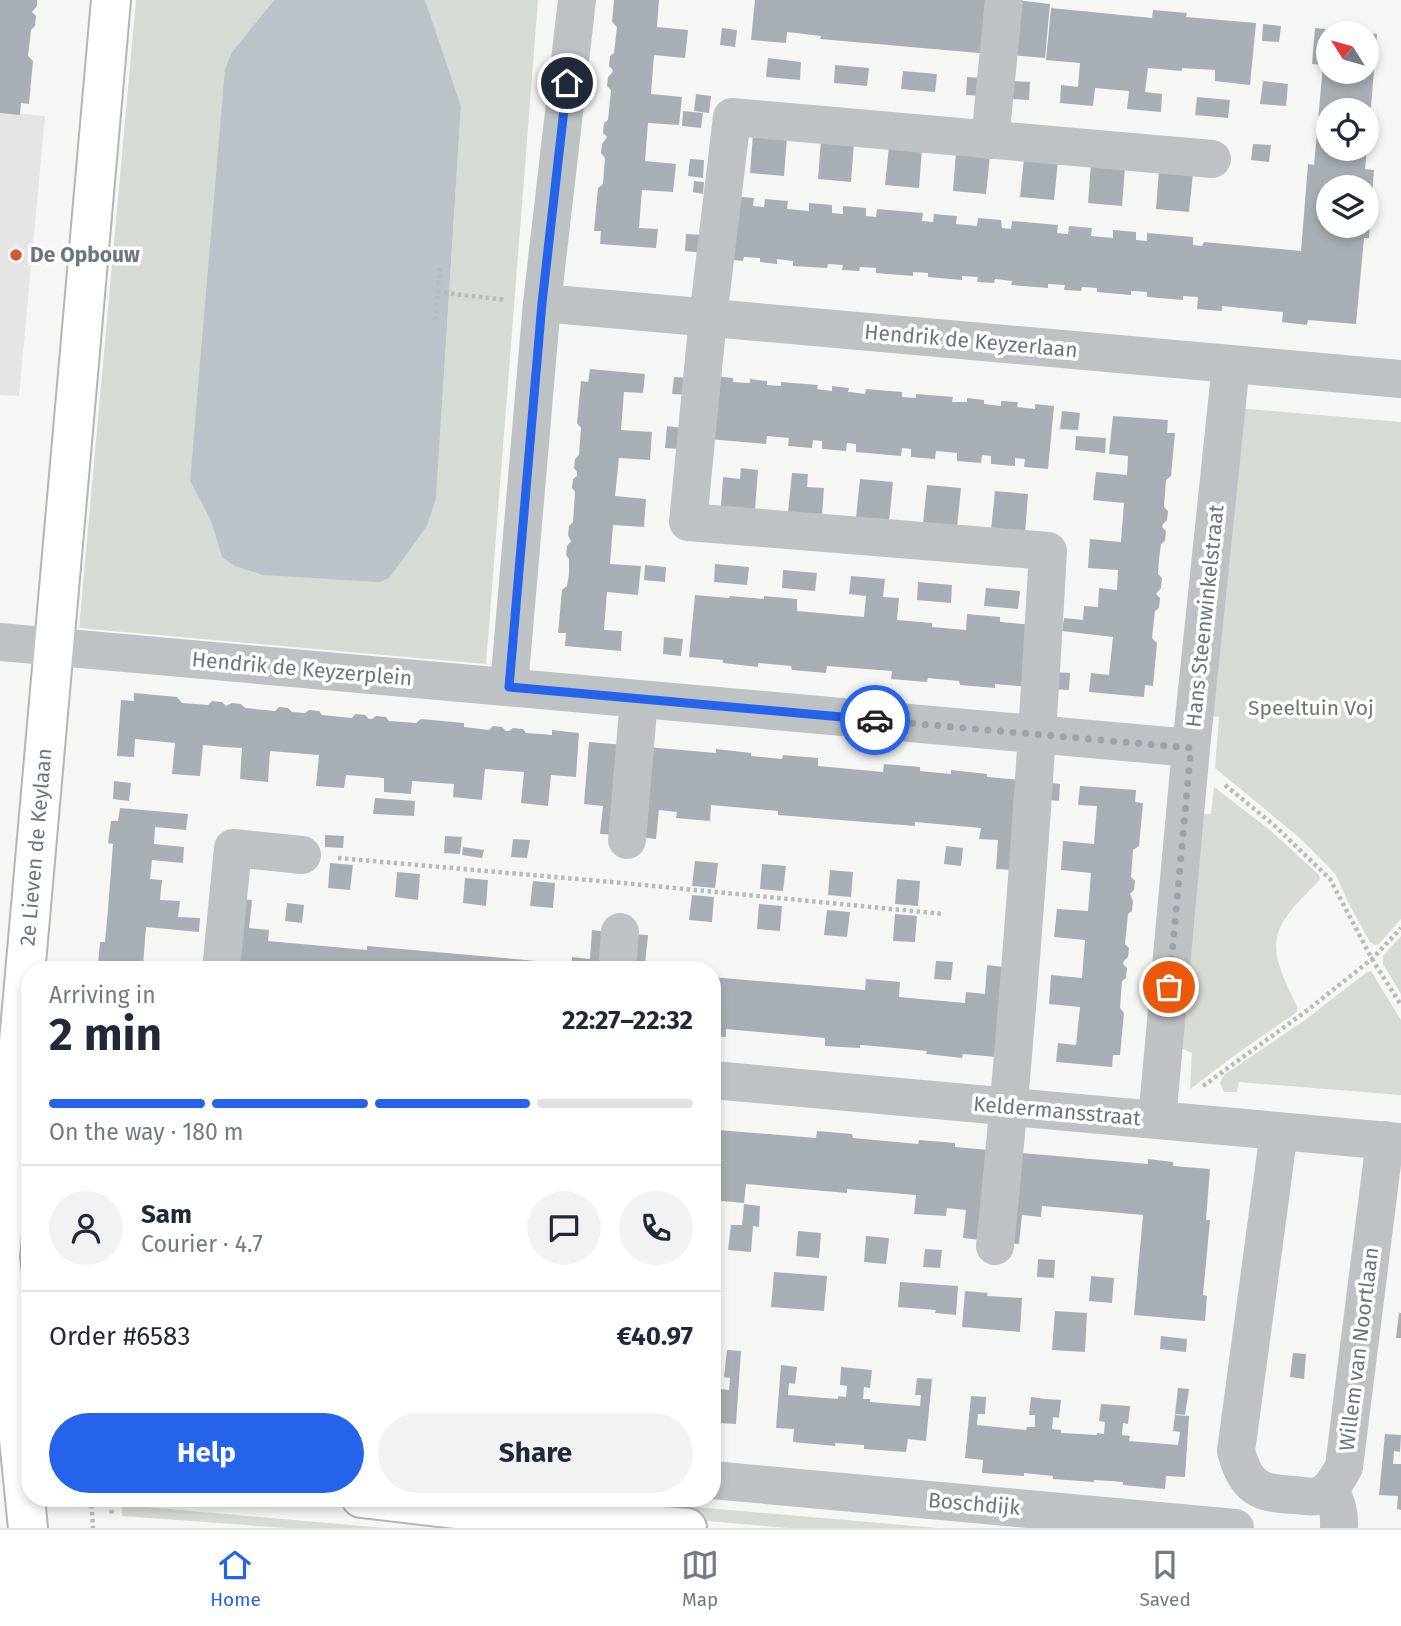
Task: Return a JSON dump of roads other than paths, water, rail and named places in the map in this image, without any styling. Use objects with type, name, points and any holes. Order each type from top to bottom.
[{"type":"main road","points":[[54,647],[111,0]]},
{"type":"main road","name":"2e Lieven de Keylaan","points":[[23,961],[54,647]]},
{"type":"main road","name":"2e Lieven de Keylaan","points":[[21,978],[0,1257],[14,1381],[17,1462],[21,1486]]},
{"type":"main road","name":"2e Lieven de Keylaan","points":[[24,1507],[28,1528]]},
{"type":"main road","points":[[500,1507],[687,1528]]},
{"type":"street","points":[[509,687],[542,303],[577,0]]},
{"type":"street","points":[[990,140],[1004,0]]},
{"type":"street","points":[[995,1246],[1009,1107],[1038,734],[1048,551],[688,522],[708,318],[732,117],[1212,159]]},
{"type":"street","name":"Hendrik de Keyzerlaan","points":[[542,303],[1401,379]]},
{"type":"street","name":"Hans Steenwinkelstraat","points":[[1157,1120],[1191,748],[1231,364]]},
{"type":"street","name":"Hendrik de Keyzerplein","points":[[0,642],[1191,748]]},
{"type":"street","points":[[627,839],[639,699]]},
{"type":"street","points":[[222,961],[233,848],[302,855]]},
{"type":"street","points":[[618,961],[620,932]]},
{"type":"street","name":"Keldermansstraat","points":[[721,1081],[1393,1141]]},
{"type":"street","points":[[1279,1131],[1236,1451],[1240,1469],[1260,1490],[1318,1496],[1329,1489],[1336,1500],[1340,1516],[1339,1528]]},
{"type":"street","name":"Willem van Noortlaan","points":[[1329,1489],[1344,1467],[1393,1141]]},
{"type":"street","points":[[1227,1527],[1220,1503],[1227,1485],[1240,1469]]},
{"type":"street","name":"Boschdijk","points":[[721,1481],[1227,1527]]},
{"type":"place","name":"De Opbouw","points":[[16,255]]},
{"type":"park label","name":"Speeltuin Voj","points":[[1311,708]]}]
